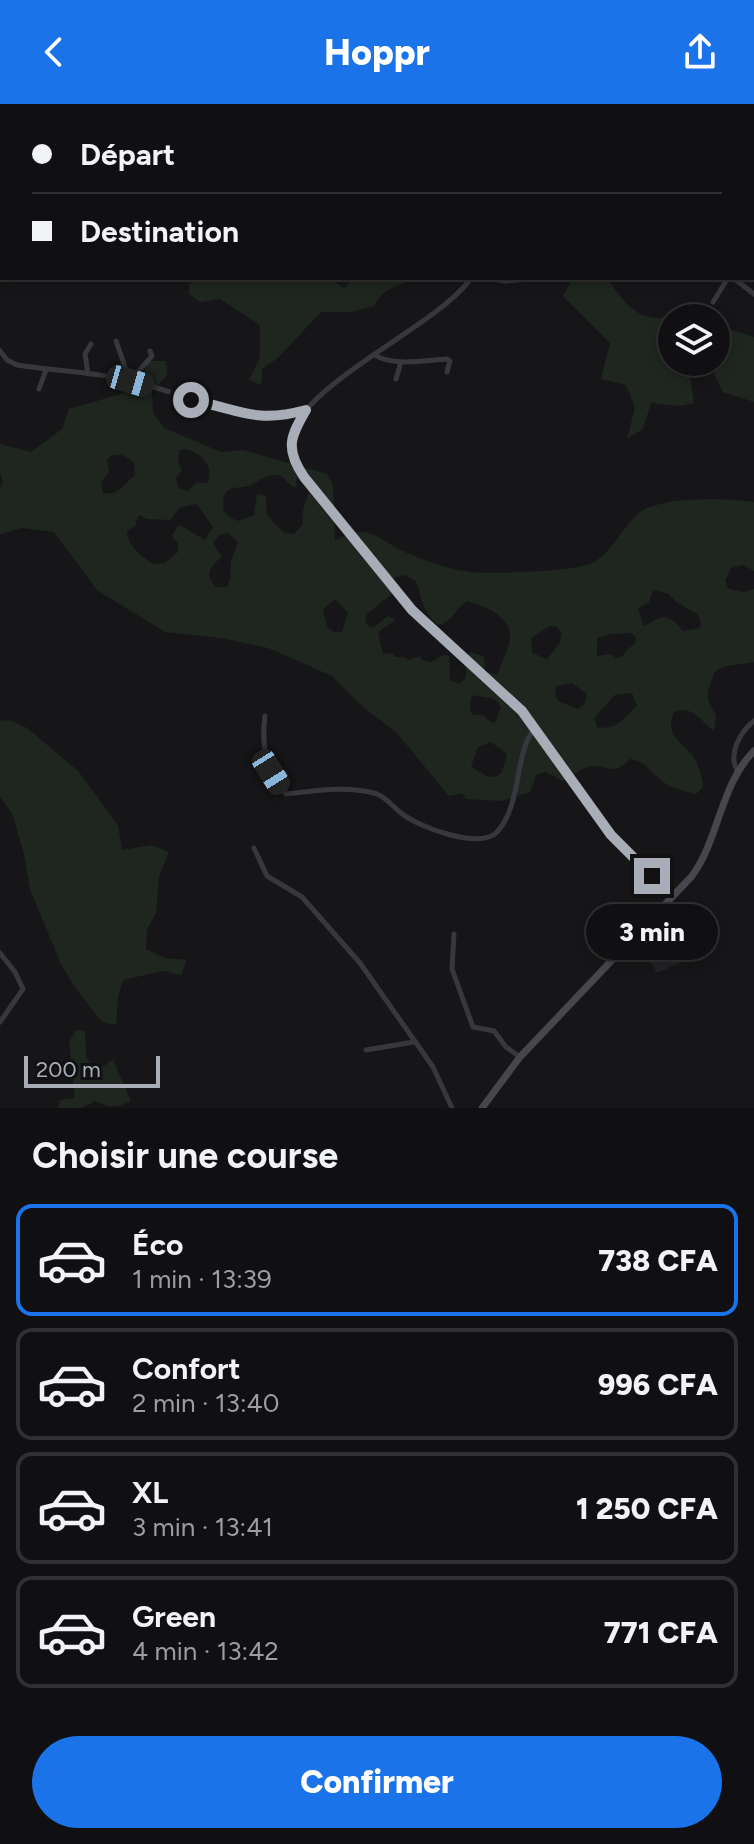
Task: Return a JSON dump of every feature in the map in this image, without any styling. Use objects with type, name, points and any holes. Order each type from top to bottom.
[{"type":"main road","points":[[482,1108],[520,1057],[692,876],[706,853],[737,770],[754,751]]},
{"type":"street","points":[[470,280],[442,308],[347,373],[306,410],[293,433],[294,460],[304,477],[412,610],[519,708],[611,835],[672,896]]},
{"type":"street","points":[[713,302],[729,280]]},
{"type":"street","points":[[733,280],[754,294]]},
{"type":"street","points":[[116,341],[130,381]]},
{"type":"street","points":[[88,374],[85,354],[91,344]]},
{"type":"street","points":[[0,351],[14,364],[130,381],[249,416],[279,416],[306,410]]},
{"type":"street","points":[[130,381],[152,356],[150,351]]},
{"type":"street","points":[[375,355],[402,361],[447,359],[450,361],[447,372]]},
{"type":"street","points":[[396,379],[402,361]]},
{"type":"street","points":[[39,389],[46,370]]},
{"type":"street","points":[[187,417],[191,400]]},
{"type":"street","points":[[265,716],[263,741],[267,762],[286,794],[332,788],[372,793],[413,821],[473,840],[488,838],[500,829],[517,785],[528,737],[534,729]]},
{"type":"street","points":[[737,770],[733,754],[743,732],[754,721]]},
{"type":"street","points":[[254,848],[267,876],[302,897],[360,963],[433,1067],[452,1108]]},
{"type":"street","points":[[454,934],[452,969],[473,1027],[494,1031],[506,1047],[520,1057]]},
{"type":"street","points":[[0,953],[15,972],[23,989],[0,1022]]},
{"type":"street","points":[[366,1050],[414,1042]]},
{"type":"shaded area","points":[[196,280],[330,280],[344,288],[352,280],[415,280],[388,290],[374,306],[351,312],[321,312],[279,357],[262,369],[261,385],[249,380],[260,357],[260,325],[220,299],[200,302],[189,294],[189,284]]},
{"type":"shaded area","points":[[572,280],[608,280],[635,311],[658,318],[658,376],[690,376],[694,403],[679,406],[651,403],[643,429],[627,439],[635,408],[626,385],[601,379],[610,343],[563,296]]},
{"type":"shaded area","points":[[730,329],[754,337],[754,402],[723,392],[715,376],[730,376]]},
{"type":"shaded area","points":[[150,361],[165,361],[168,374],[152,392],[153,412],[164,428],[221,452],[243,450],[327,474],[333,485],[335,540],[364,532],[419,558],[467,571],[529,572],[585,565],[601,557],[635,517],[650,507],[695,500],[754,502],[754,571],[743,565],[731,568],[725,581],[729,589],[744,592],[754,589],[754,662],[722,667],[715,672],[708,690],[708,700],[716,716],[714,731],[692,712],[674,712],[671,721],[673,734],[696,761],[703,787],[696,794],[675,788],[644,765],[630,759],[613,769],[587,767],[563,781],[545,772],[536,775],[530,792],[502,801],[466,799],[462,793],[449,796],[396,732],[363,707],[332,676],[268,648],[221,638],[165,632],[97,590],[54,532],[22,528],[0,534],[0,488],[3,481],[0,444],[31,452],[62,429],[69,409],[134,390]],"holes":[[[182,449],[195,452],[207,465],[207,483],[196,483],[188,491],[179,488],[176,478],[182,470],[178,461]],[[113,455],[122,455],[134,462],[135,475],[117,491],[103,493],[101,483],[109,472],[107,459]],[[303,472],[311,476],[303,524],[294,534],[284,533],[267,515],[266,496],[257,494],[254,515],[238,521],[229,517],[223,509],[224,495],[229,490],[248,486],[269,475],[280,476],[293,487],[297,486],[296,481]],[[197,504],[213,527],[205,540],[180,525],[172,536],[178,544],[178,552],[165,563],[154,564],[136,550],[127,531],[135,526],[139,515],[147,519],[170,520],[180,507]],[[228,533],[238,542],[227,587],[216,587],[209,575],[222,557],[213,543],[219,535]],[[404,575],[416,581],[426,610],[439,625],[467,601],[487,608],[501,618],[509,630],[510,641],[497,675],[485,671],[484,657],[471,652],[467,655],[466,678],[459,684],[450,680],[449,656],[444,655],[431,662],[422,660],[420,656],[409,660],[395,657],[392,653],[383,654],[378,632],[396,620],[388,616],[373,628],[367,625],[365,619],[393,593],[389,579]],[[653,590],[669,594],[676,602],[697,614],[700,628],[683,631],[664,617],[644,626],[638,608],[649,602]],[[335,599],[348,613],[342,632],[334,632],[327,627],[323,610]],[[550,626],[556,626],[562,634],[559,644],[547,659],[532,653],[531,638]],[[631,633],[636,637],[635,644],[623,656],[597,656],[597,638]],[[572,683],[587,694],[584,705],[578,709],[558,701],[555,693],[557,686]],[[632,693],[637,706],[624,719],[610,727],[597,727],[594,718],[615,695]],[[476,695],[493,699],[501,707],[496,721],[492,723],[483,715],[473,715],[470,711],[471,698]],[[491,742],[507,754],[502,772],[496,777],[487,776],[471,767],[478,747]]]},
{"type":"shaded area","points":[[0,720],[12,721],[27,728],[78,771],[118,825],[122,850],[152,845],[169,852],[159,877],[156,913],[147,929],[146,949],[165,958],[187,960],[181,975],[163,971],[123,980],[118,996],[116,1025],[102,1022],[74,986],[60,962],[30,889],[12,813],[0,797]]},
{"type":"shaded area","points":[[696,908],[702,918],[697,955],[657,973],[636,937],[653,920],[660,928]]},
{"type":"shaded area","points":[[76,1030],[85,1031],[86,1056],[91,1064],[102,1067],[113,1060],[131,1101],[117,1106],[95,1101],[81,1108],[58,1108],[60,1100],[75,1098],[69,1042]]},
{"type":"route","points":[[191,400],[249,416],[279,416],[306,410],[291,442],[292,455],[304,477],[412,610],[522,711],[611,835],[652,876]]}]
